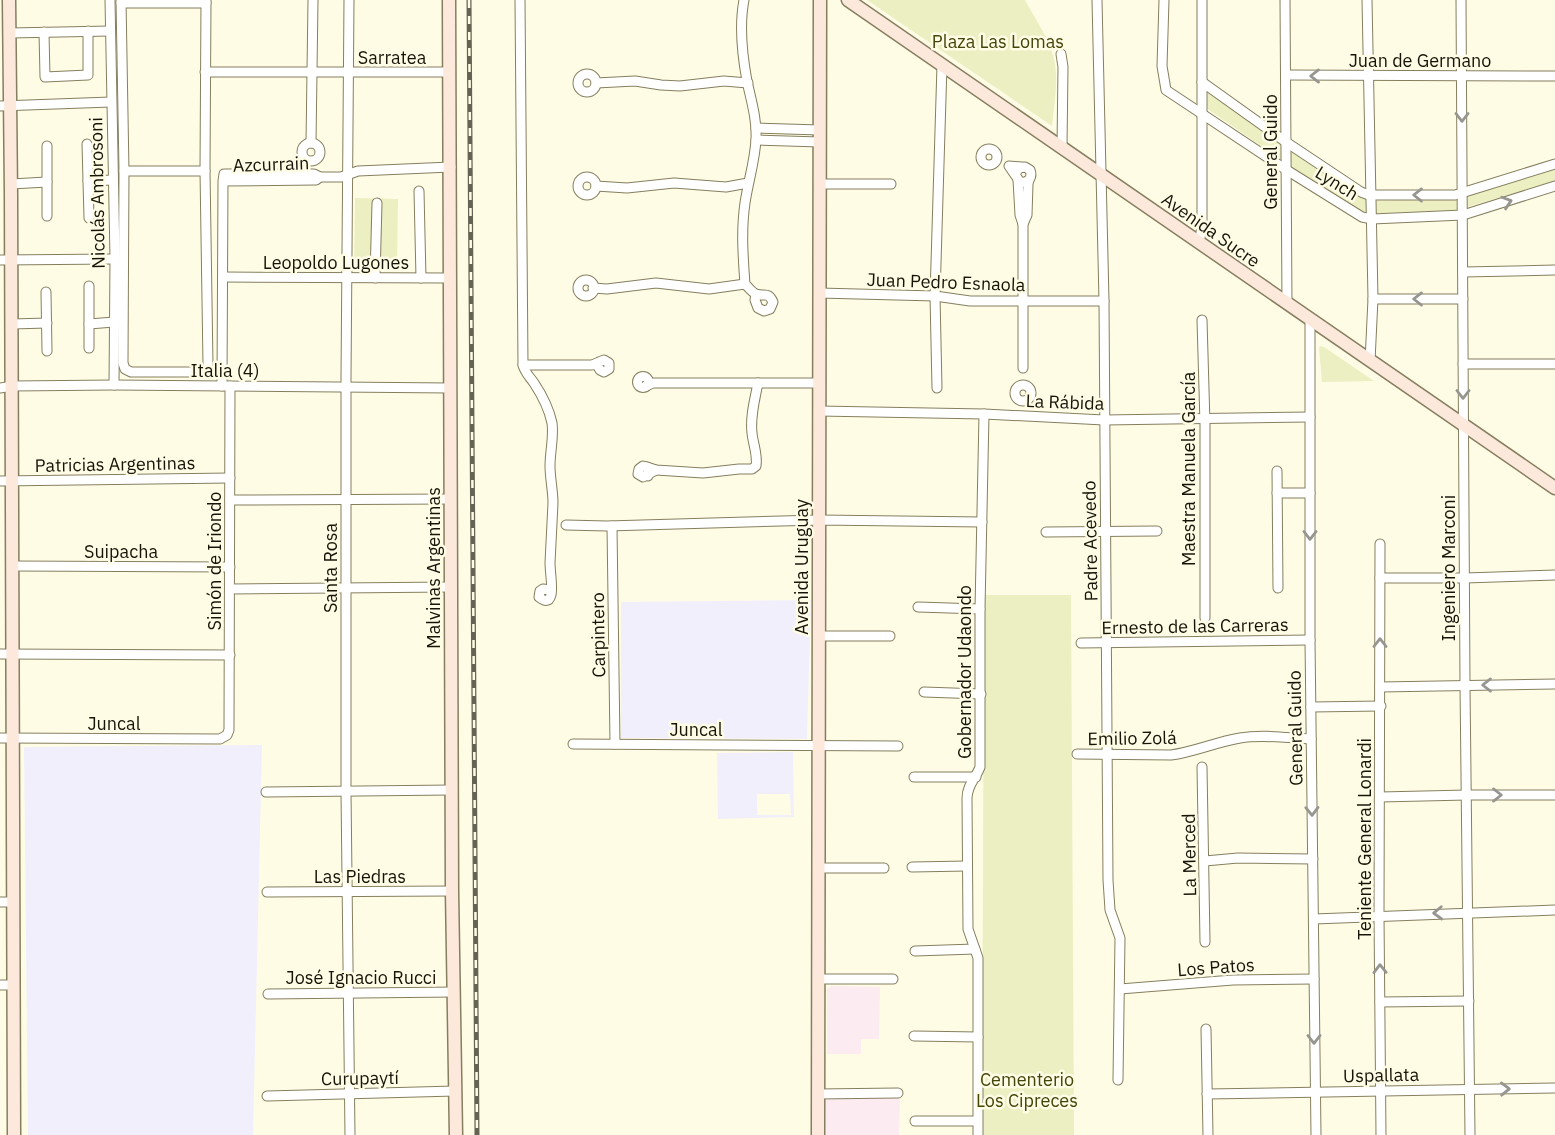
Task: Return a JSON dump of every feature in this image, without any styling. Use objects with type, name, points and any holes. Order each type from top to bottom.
[{"type":"street","points":[[9,0],[10,33],[5,106],[11,184],[6,260],[12,324],[6,387],[6,481],[12,566],[6,654],[6,985],[14,1135]]},
{"type":"street","name":"Nicolás Ambrosoni","points":[[110,0],[115,259],[114,385]]},
{"type":"street","points":[[311,143],[313,0]]},
{"type":"street","name":"Santa Rosa","points":[[349,0],[346,792],[350,1135]]},
{"type":"street","name":"Malvinas Argentinas","points":[[449,0],[452,891],[456,1135]]},
{"type":"street","points":[[520,0],[523,365],[546,405],[552,428],[550,464],[553,491],[548,588]]},
{"type":"street","points":[[744,0],[743,57],[753,102],[756,140],[742,229],[745,284],[756,294]]},
{"type":"street","name":"Avenida Uruguay","points":[[818,1135],[820,0]]},
{"type":"street","name":"Avenida Sucre","points":[[848,0],[1555,488]]},
{"type":"street","name":"Padre Acevedo","points":[[1097,0],[1104,301],[1108,897],[1120,938],[1118,1080]]},
{"type":"street","name":"Lynch","points":[[1164,0],[1162,66],[1166,90],[1357,215],[1371,219],[1463,215],[1555,186]]},
{"type":"street","points":[[1199,243],[1202,227],[1202,0]]},
{"type":"street","name":"General Guido","points":[[1285,0],[1287,304]]},
{"type":"street","points":[[1367,0],[1373,299],[1370,361]]},
{"type":"street","name":"Ingeniero Marconi","points":[[1461,0],[1470,1135]]},
{"type":"street","points":[[121,1],[206,1],[208,365],[206,370],[200,372],[131,372],[125,369],[123,363],[121,1]]},
{"type":"street","points":[[44,32],[45,76],[88,75],[88,31]]},
{"type":"street","points":[[10,33],[110,31]]},
{"type":"street","points":[[1061,54],[1062,147]]},
{"type":"street","points":[[937,388],[935,296],[942,65]]},
{"type":"street","name":"Sarratea","points":[[205,72],[450,72]]},
{"type":"street","name":"Juan de Germano","points":[[1286,75],[1555,76]]},
{"type":"street","points":[[596,83],[635,81],[680,86],[724,81],[748,83]]},
{"type":"street","name":"Lynch","points":[[1202,82],[1286,142],[1371,196],[1462,194],[1555,164]]},
{"type":"street","points":[[5,106],[111,102]]},
{"type":"street","points":[[755,128],[820,136]]},
{"type":"street","points":[[756,140],[820,136]]},
{"type":"street","points":[[87,144],[89,218]]},
{"type":"street","points":[[47,146],[47,216]]},
{"type":"street","name":"Azcurrain","points":[[224,178],[316,180],[320,177],[347,176],[358,171],[451,167]]},
{"type":"street","points":[[1023,387],[1024,224],[1029,180],[1024,183],[1008,167],[1024,224]]},
{"type":"street","points":[[124,171],[205,171]]},
{"type":"street","name":"Simón de Iriondo","points":[[224,178],[223,277],[230,478],[227,735]]},
{"type":"street","points":[[88,181],[113,180]]},
{"type":"street","points":[[11,184],[47,182]]},
{"type":"street","points":[[596,186],[627,188],[674,183],[726,187],[748,183]]},
{"type":"street","points":[[820,184],[891,184]]},
{"type":"street","points":[[419,191],[421,278]]},
{"type":"street","points":[[375,278],[377,202]]},
{"type":"street","points":[[6,260],[115,259]]},
{"type":"street","points":[[1463,272],[1555,270]]},
{"type":"street","name":"Leopoldo Lugones","points":[[223,277],[450,278]]},
{"type":"street","points":[[593,288],[607,289],[656,283],[709,289],[745,284]]},
{"type":"street","points":[[89,285],[89,348]]},
{"type":"street","points":[[46,292],[47,351]]},
{"type":"street","name":"Juan Pedro Esnaola","points":[[819,293],[935,296],[970,301],[1104,301]]},
{"type":"street","points":[[1373,299],[1463,299]]},
{"type":"street","name":"Maestra Manuela García","points":[[1202,320],[1205,618]]},
{"type":"street","name":"General Guido","points":[[1310,320],[1310,640],[1316,1135]]},
{"type":"street","points":[[89,324],[114,322]]},
{"type":"street","points":[[12,324],[47,323]]},
{"type":"street","points":[[1463,365],[1555,364]]},
{"type":"street","points":[[523,365],[597,365]]},
{"type":"street","points":[[539,392],[540,365]]},
{"type":"street","points":[[649,383],[819,383]]},
{"type":"street","points":[[650,471],[703,473],[752,469],[757,462],[751,431],[758,383]]},
{"type":"street","name":"Italia (4)","points":[[6,387],[114,385],[450,388]]},
{"type":"street","name":"La Rábida","points":[[819,411],[984,414],[1104,420],[1310,417]]},
{"type":"street","name":"Gobernador Udaondo","points":[[978,1135],[978,958],[968,929],[967,789],[980,766],[984,414]]},
{"type":"street","points":[[1277,471],[1278,588]]},
{"type":"street","name":"Patricias Argentinas","points":[[6,481],[230,478]]},
{"type":"street","points":[[1277,493],[1310,493]]},
{"type":"street","points":[[230,499],[450,499]]},
{"type":"street","points":[[552,516],[566,525]]},
{"type":"street","points":[[551,531],[566,525],[819,520],[982,522]]},
{"type":"street","name":"Carpintero","points":[[612,526],[615,744]]},
{"type":"street","points":[[1046,531],[1157,531]]},
{"type":"street","name":"Teniente General Lonardi","points":[[1380,544],[1381,1135]]},
{"type":"street","name":"Suipacha","points":[[12,566],[230,566]]},
{"type":"street","points":[[1380,578],[1555,575]]},
{"type":"street","points":[[230,589],[451,587]]},
{"type":"street","points":[[918,607],[980,609]]},
{"type":"street","points":[[819,636],[890,636]]},
{"type":"street","name":"Ernesto de las Carreras","points":[[1081,643],[1310,640]]},
{"type":"street","points":[[6,654],[229,655]]},
{"type":"street","points":[[1380,687],[1555,684]]},
{"type":"street","points":[[924,692],[981,694]]},
{"type":"street","points":[[1311,707],[1381,706]]},
{"type":"street","name":"Juncal","points":[[6,738],[220,739],[227,735]]},
{"type":"street","name":"Emilio Zolá","points":[[1077,754],[1171,755],[1240,738],[1311,739]]},
{"type":"street","name":"Juncal","points":[[573,744],[819,745]]},
{"type":"street","points":[[819,745],[898,746]]},
{"type":"street","name":"La Merced","points":[[1202,767],[1205,942]]},
{"type":"street","points":[[914,777],[976,777]]},
{"type":"street","points":[[266,792],[452,790]]},
{"type":"street","points":[[1380,797],[1555,795]]},
{"type":"street","points":[[1205,861],[1238,858],[1313,859]]},
{"type":"street","points":[[912,867],[967,866]]},
{"type":"street","points":[[818,868],[884,868]]},
{"type":"street","name":"Las Piedras","points":[[267,892],[452,891]]},
{"type":"street","points":[[1314,919],[1555,910]]},
{"type":"street","points":[[915,951],[975,949]]},
{"type":"street","points":[[818,979],[893,979]]},
{"type":"street","name":"Los Patos","points":[[1119,989],[1233,980],[1314,979]]},
{"type":"street","name":"José Ignacio Rucci","points":[[268,994],[454,992]]},
{"type":"street","points":[[1380,1002],[1469,1001]]},
{"type":"street","points":[[1206,1029],[1208,1135]]},
{"type":"street","points":[[914,1036],[978,1037]]},
{"type":"street","name":"Uspallata","points":[[1207,1094],[1555,1088]]},
{"type":"street","name":"Curupaytí","points":[[267,1096],[455,1091]]},
{"type":"street","points":[[818,1094],[898,1093]]},
{"type":"street","points":[[915,1121],[977,1121]]},
{"type":"shaded area","points":[[811,600],[807,739],[621,738],[621,602]]},
{"type":"shaded area","points":[[262,745],[253,1135],[28,1135],[24,747]]},
{"type":"shaded area","points":[[793,752],[794,817],[718,819],[717,753]],"holes":[[[757,794],[790,794],[791,815],[757,815]]]},
{"type":"shaded area","points":[[831,986],[880,987],[879,1039],[861,1039],[861,1054],[827,1054],[827,989]]},
{"type":"shaded area","points":[[900,1096],[899,1135],[824,1135],[824,1097]]},
{"type":"green space","name":"Plaza Las Lomas","points":[[867,0],[1025,0],[1054,59],[1056,84],[1052,126]]},
{"type":"green space","points":[[1205,89],[1370,201],[1457,197],[1555,166],[1555,181],[1457,210],[1367,214],[1290,166],[1206,108]]},
{"type":"green space","points":[[355,198],[398,199],[397,270],[354,270]]},
{"type":"green space","points":[[1320,346],[1324,347],[1374,381],[1322,382]]},
{"type":"green space","name":"Cementerio Los Cipreces","points":[[984,595],[1071,595],[1074,1135],[982,1135]]},
{"type":"railway","points":[[469,0],[477,1135]]}]
